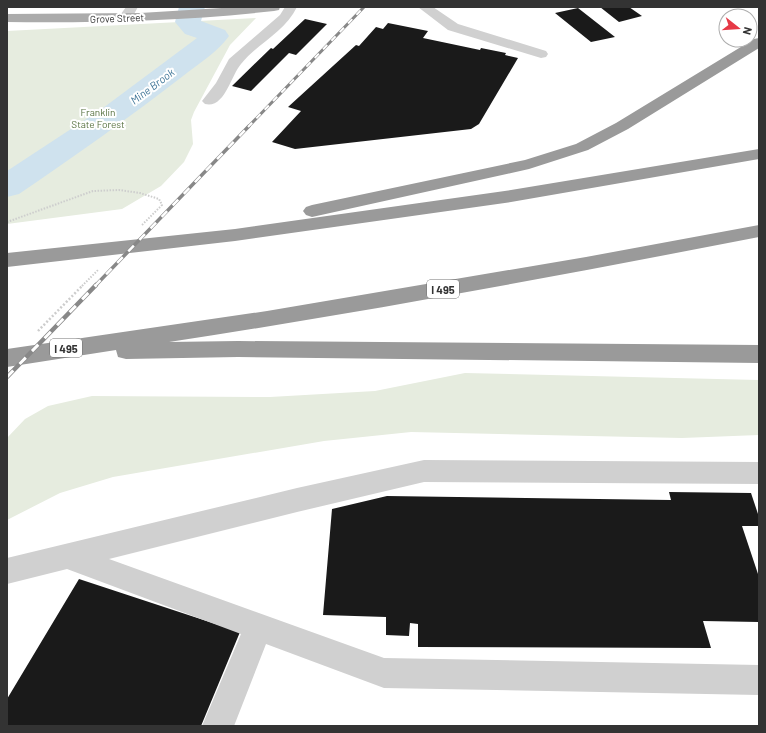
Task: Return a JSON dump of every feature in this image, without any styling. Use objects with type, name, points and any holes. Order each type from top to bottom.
[{"type":"highway","points":[[235,231],[529,164],[571,151],[602,138],[759,42]]},
{"type":"highway","points":[[7,260],[100,250],[235,231],[511,196],[759,154]]},
{"type":"highway","name":"I 495","points":[[124,345],[594,263],[759,230]]},
{"type":"highway","points":[[7,359],[124,345],[238,349],[759,354]]},
{"type":"main road","name":"Grove Street","points":[[7,18],[128,12],[174,15],[216,13],[274,7]]},
{"type":"lane","points":[[210,102],[223,84],[234,62],[286,17],[291,7]]},
{"type":"lane","points":[[424,7],[453,27],[541,54]]},
{"type":"lane","points":[[7,571],[297,500],[424,471],[759,473]]},
{"type":"lane","points":[[66,556],[384,673],[759,680]]},
{"type":"lane","points":[[218,726],[258,627]]},
{"type":"green space","name":"Franklin State Forest","points":[[256,18],[230,45],[191,120],[193,144],[184,162],[161,186],[122,209],[7,224],[7,31]]},
{"type":"green space","points":[[465,373],[759,380],[759,435],[682,438],[411,432],[324,441],[113,477],[60,493],[7,520],[7,438],[25,419],[48,406],[92,396],[270,397],[375,391]]},
{"type":"building","points":[[600,7],[629,7],[642,16],[619,22]]},
{"type":"building","points":[[578,8],[615,37],[591,42],[555,13]]},
{"type":"building","points":[[305,19],[327,24],[296,55],[289,53],[251,91],[232,86],[271,48],[273,49]]},
{"type":"building","points":[[388,23],[428,31],[423,38],[480,50],[481,48],[506,53],[505,55],[518,58],[479,124],[471,129],[295,149],[272,142],[301,111],[288,107],[356,45],[359,46],[376,27],[383,29]]},
{"type":"building","points":[[669,492],[751,493],[759,517],[759,526],[742,526],[759,577],[759,622],[703,621],[711,648],[418,647],[418,624],[410,623],[409,636],[386,635],[386,617],[323,615],[332,509],[387,496],[671,500]]},
{"type":"building","points":[[79,579],[240,632],[201,726],[7,726],[7,699]]},
{"type":"waterway","name":"Mine Brook","points":[[7,186],[61,151],[113,114],[216,36],[194,28],[188,22],[192,7]]},
{"type":"railway","points":[[248,127],[364,7]]},
{"type":"railway","points":[[95,286],[249,126]]},
{"type":"railway","points":[[7,377],[96,285]]}]
